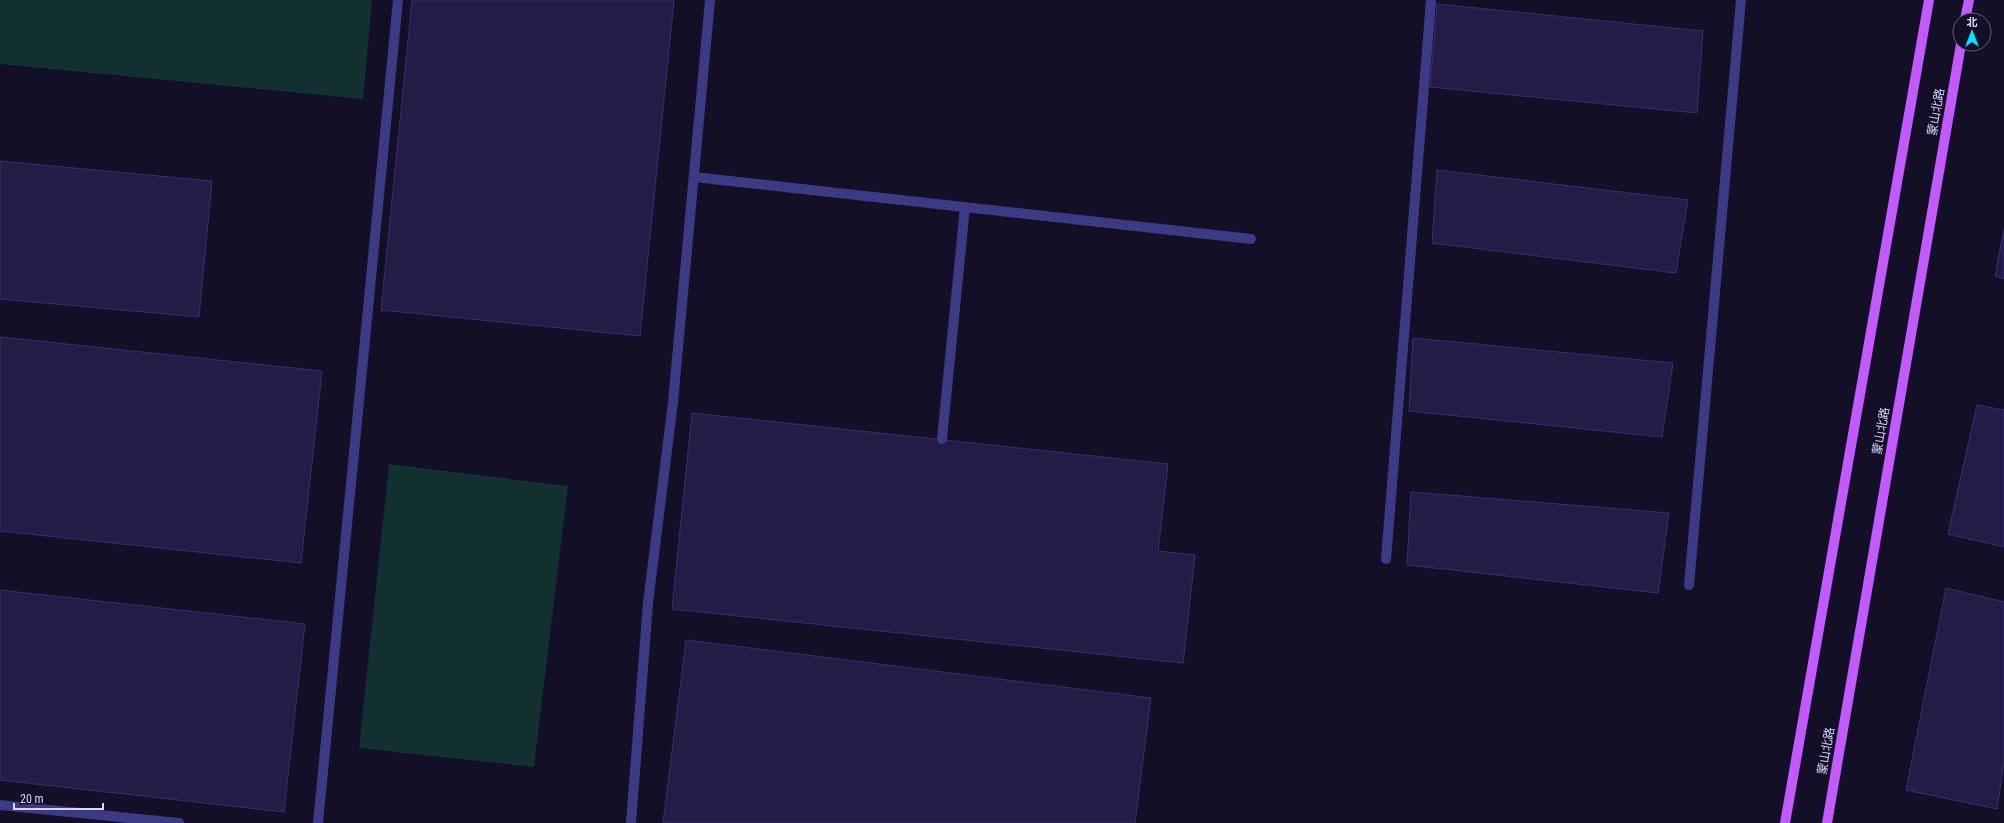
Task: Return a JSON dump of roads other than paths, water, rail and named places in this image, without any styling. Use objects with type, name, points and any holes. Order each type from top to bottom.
[{"type":"main road","points":[[1785,823],[1928,0]]},
{"type":"main road","points":[[1967,12],[1969,0]]},
{"type":"main road","name":"蒙山北路","points":[[1827,823],[1960,52]]},
{"type":"lane","points":[[318,823],[398,0]]},
{"type":"lane","points":[[631,823],[648,603],[673,402],[710,0]]},
{"type":"lane","points":[[1386,559],[1431,0]]},
{"type":"lane","points":[[1689,585],[1741,0]]},
{"type":"lane","points":[[694,177],[1251,239]]},
{"type":"lane","points":[[942,439],[965,207]]},
{"type":"lane","points":[[0,805],[180,823]]}]
